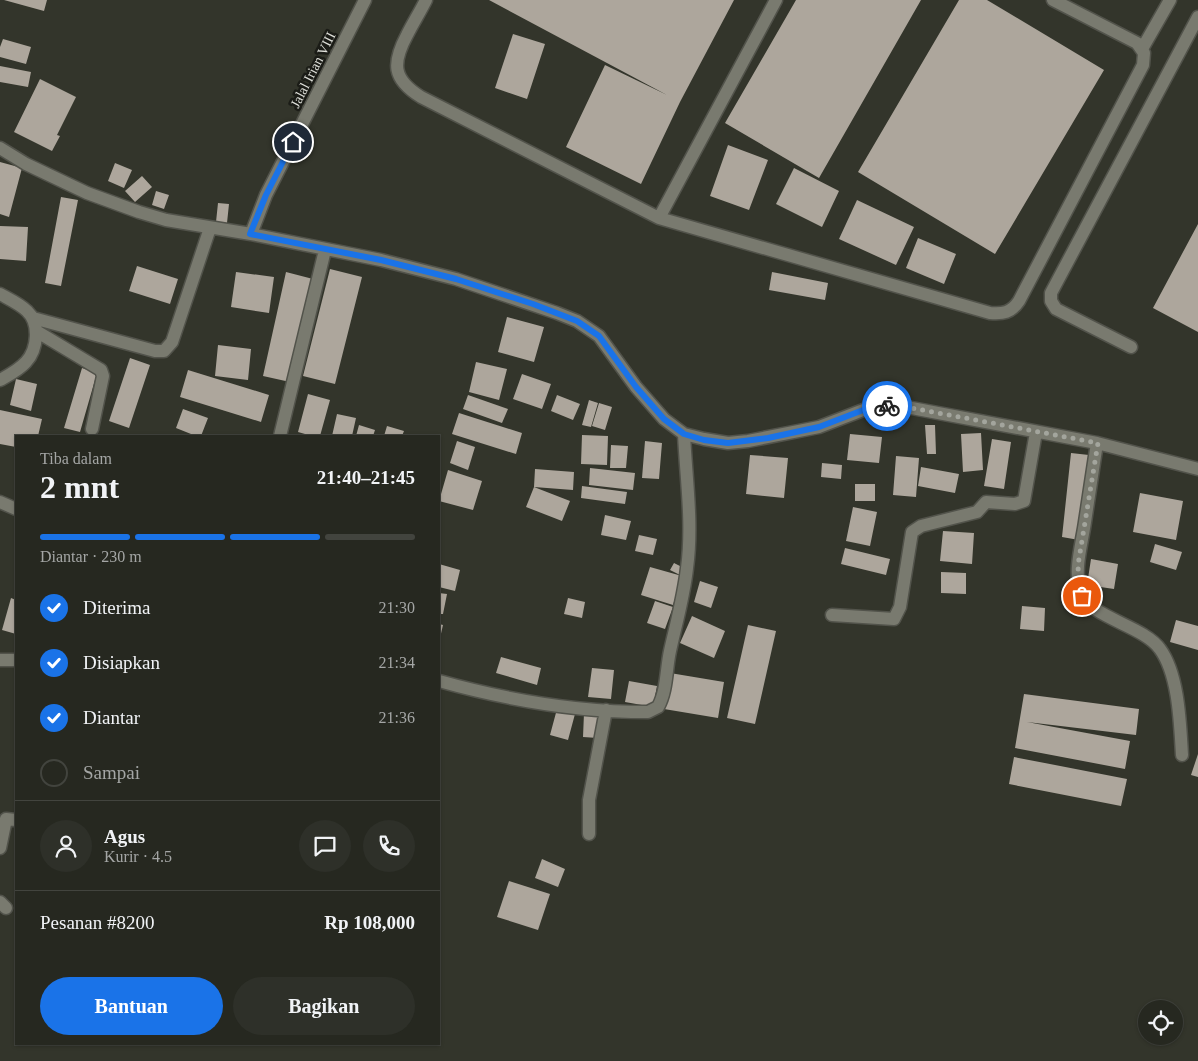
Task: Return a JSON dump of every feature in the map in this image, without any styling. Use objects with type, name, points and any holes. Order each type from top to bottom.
[{"type":"street","name":"Jalal Irian VIII","points":[[250,234],[266,195],[365,0]]},
{"type":"street","points":[[426,0],[399,51],[397,59],[396,66],[402,81],[412,91],[659,218],[990,313],[1001,314],[1007,313],[1014,308],[1019,301],[1143,65],[1142,49],[1134,41],[1053,0]]},
{"type":"street","points":[[659,218],[776,0]]},
{"type":"street","points":[[1142,49],[1170,0]]},
{"type":"street","points":[[1131,347],[1056,309],[1050,297],[1198,17]]},
{"type":"street","points":[[0,148],[26,164],[87,192],[139,212],[166,220],[250,234],[381,260],[456,279],[533,304],[577,321],[599,336],[636,387],[664,419],[684,434],[704,440],[728,443],[748,442],[819,427],[871,407],[901,406],[1098,443],[1198,469]]},
{"type":"street","points":[[0,294],[20,305],[33,318],[155,351],[164,351],[172,342],[210,228]]},
{"type":"street","points":[[280,435],[325,250]]},
{"type":"street","points":[[0,380],[28,361],[36,342],[33,318]]},
{"type":"street","points":[[36,331],[101,370],[103,376],[92,429]]},
{"type":"street","points":[[832,615],[894,619],[900,607],[912,532],[921,526],[964,517],[977,512],[986,502],[1015,504],[1024,501],[1036,432]]},
{"type":"street","points":[[440,681],[470,690],[516,699],[606,710],[648,712],[658,707],[663,696],[670,652],[688,568],[689,514],[684,434]]},
{"type":"street","points":[[1098,443],[1078,565],[1079,587],[1082,596],[1091,607],[1148,637],[1160,647],[1165,657],[1176,694],[1180,716],[1182,755]]},
{"type":"street","points":[[0,502],[15,509]]},
{"type":"street","points":[[0,660],[15,660]]},
{"type":"street","points":[[589,834],[589,800],[606,710]]},
{"type":"street","points":[[0,848],[6,819],[15,820]]},
{"type":"building","points":[[4,0],[47,0],[44,11]]},
{"type":"building","points":[[489,0],[734,0],[680,102],[641,184],[566,147],[605,65],[667,95]]},
{"type":"building","points":[[796,0],[921,0],[819,178],[725,123]]},
{"type":"building","points":[[959,0],[987,0],[1104,70],[995,254],[858,172]]},
{"type":"building","points":[[513,34],[545,44],[527,99],[495,88]]},
{"type":"building","points":[[3,39],[31,47],[26,64],[0,57],[0,47]]},
{"type":"building","points":[[0,66],[31,72],[28,87],[0,82]]},
{"type":"building","points":[[40,79],[76,97],[57,135],[60,136],[52,151],[14,132]]},
{"type":"building","points":[[728,145],[768,160],[749,210],[710,196]]},
{"type":"building","points":[[0,162],[22,168],[9,217],[0,214]]},
{"type":"building","points":[[115,163],[132,170],[124,188],[108,181]]},
{"type":"building","points":[[794,168],[839,191],[822,227],[776,204]]},
{"type":"building","points":[[142,176],[152,187],[135,202],[125,191]]},
{"type":"building","points":[[156,191],[169,195],[164,209],[152,205]]},
{"type":"building","points":[[61,197],[78,200],[61,286],[45,283]]},
{"type":"building","points":[[857,200],[914,227],[896,265],[839,239]]},
{"type":"building","points":[[218,203],[229,204],[227,223],[216,222]]},
{"type":"building","points":[[1198,224],[1198,332],[1153,308]]},
{"type":"building","points":[[0,226],[28,227],[26,261],[0,259]]},
{"type":"building","points":[[918,238],[956,254],[944,284],[906,268]]},
{"type":"building","points":[[137,266],[178,279],[170,304],[129,291]]},
{"type":"building","points":[[330,269],[362,277],[335,384],[303,376]]},
{"type":"building","points":[[236,272],[274,277],[269,313],[231,307]]},
{"type":"building","points":[[286,272],[313,279],[290,382],[263,376]]},
{"type":"building","points":[[772,272],[828,283],[825,300],[769,290]]},
{"type":"building","points":[[507,317],[544,327],[534,362],[498,352]]},
{"type":"building","points":[[218,345],[251,349],[248,380],[215,376]]},
{"type":"building","points":[[130,358],[150,365],[129,428],[109,421]]},
{"type":"building","points":[[476,362],[507,369],[499,400],[469,392]]},
{"type":"building","points":[[82,368],[97,373],[80,432],[64,428]]},
{"type":"building","points":[[188,370],[269,395],[261,422],[180,397]]},
{"type":"building","points":[[522,374],[551,384],[542,409],[513,399]]},
{"type":"building","points":[[16,379],[37,384],[31,411],[10,405]]},
{"type":"building","points":[[308,394],[330,400],[320,435],[308,435],[298,432]]},
{"type":"building","points":[[468,395],[508,409],[502,423],[463,409]]},
{"type":"building","points":[[557,395],[580,404],[573,420],[551,411]]},
{"type":"building","points":[[589,400],[598,403],[591,427],[582,425]]},
{"type":"building","points":[[599,403],[612,407],[605,430],[592,426]]},
{"type":"building","points":[[183,409],[208,418],[201,435],[194,435],[176,428]]},
{"type":"building","points":[[0,410],[42,419],[38,435],[15,435],[15,447],[0,444]]},
{"type":"building","points":[[459,413],[522,433],[516,454],[452,434]]},
{"type":"building","points":[[337,414],[356,418],[352,435],[332,435]]},
{"type":"building","points":[[359,425],[375,430],[373,435],[356,435]]},
{"type":"building","points":[[925,425],[935,425],[936,454],[927,454]]},
{"type":"building","points":[[387,426],[404,431],[402,435],[384,435]]},
{"type":"building","points":[[981,433],[983,470],[963,472],[961,434]]},
{"type":"building","points":[[850,434],[882,437],[879,463],[847,460]]},
{"type":"building","points":[[582,435],[608,436],[607,465],[581,464]]},
{"type":"building","points":[[992,439],[1011,442],[1004,489],[984,486]]},
{"type":"building","points":[[457,441],[475,447],[468,470],[450,463]]},
{"type":"building","points":[[645,441],[662,443],[659,479],[642,478]]},
{"type":"building","points":[[611,445],[628,446],[626,468],[610,468]]},
{"type":"building","points":[[1071,453],[1089,455],[1079,540],[1062,537]]},
{"type":"building","points":[[750,455],[788,458],[784,498],[746,494]]},
{"type":"building","points":[[896,456],[919,458],[916,497],[893,495]]},
{"type":"building","points":[[822,463],[842,465],[841,479],[821,477]]},
{"type":"building","points":[[921,467],[959,474],[955,493],[918,486]]},
{"type":"building","points":[[590,468],[635,473],[633,490],[589,485]]},
{"type":"building","points":[[535,469],[574,472],[573,490],[534,487]]},
{"type":"building","points":[[448,470],[482,481],[473,510],[440,501]]},
{"type":"building","points":[[855,484],[875,484],[875,501],[855,501]]},
{"type":"building","points":[[582,486],[627,492],[625,504],[581,498]]},
{"type":"building","points":[[534,487],[570,501],[562,521],[526,507]]},
{"type":"building","points":[[1140,493],[1183,501],[1176,540],[1133,532]]},
{"type":"building","points":[[853,507],[877,512],[870,546],[846,541]]},
{"type":"building","points":[[605,515],[631,521],[626,540],[601,535]]},
{"type":"building","points":[[943,531],[974,533],[972,564],[940,561]]},
{"type":"building","points":[[639,535],[657,539],[653,555],[635,551]]},
{"type":"building","points":[[1155,544],[1182,552],[1176,570],[1150,562]]},
{"type":"building","points":[[845,548],[890,559],[886,575],[841,564]]},
{"type":"building","points":[[1091,559],[1118,564],[1114,589],[1087,585]]},
{"type":"building","points":[[674,563],[686,569],[682,576],[670,570]]},
{"type":"building","points":[[440,564],[460,570],[455,591],[440,587]]},
{"type":"building","points":[[650,567],[682,576],[673,605],[641,595]]},
{"type":"building","points":[[941,572],[966,573],[966,594],[941,593]]},
{"type":"building","points":[[700,581],[718,587],[711,608],[694,602]]},
{"type":"building","points":[[440,593],[447,594],[443,614],[440,614]]},
{"type":"building","points":[[11,598],[15,600],[15,634],[2,630]]},
{"type":"building","points":[[568,598],[585,602],[582,618],[564,614]]},
{"type":"building","points":[[655,601],[673,607],[665,629],[647,623]]},
{"type":"building","points":[[1022,606],[1045,608],[1044,631],[1020,629]]},
{"type":"building","points":[[692,616],[725,631],[714,658],[680,643]]},
{"type":"building","points":[[1176,620],[1198,626],[1198,650],[1170,642]]},
{"type":"building","points":[[440,624],[443,625],[440,638]]},
{"type":"building","points":[[748,625],[776,631],[755,724],[727,718]]},
{"type":"building","points":[[501,657],[541,668],[537,685],[496,673]]},
{"type":"building","points":[[592,668],[614,670],[611,699],[588,697]]},
{"type":"building","points":[[670,673],[724,682],[718,718],[664,709]]},
{"type":"building","points":[[629,681],[657,686],[653,707],[625,702]]},
{"type":"building","points":[[1024,694],[1139,709],[1136,735],[1027,722],[1130,741],[1125,769],[1015,748]]},
{"type":"building","points":[[557,709],[575,714],[568,740],[550,735]]},
{"type":"building","points":[[584,713],[598,713],[598,738],[583,737]]},
{"type":"building","points":[[1198,754],[1198,777],[1191,775]]},
{"type":"building","points":[[1014,757],[1127,779],[1121,806],[1009,784]]},
{"type":"building","points":[[542,859],[565,869],[558,887],[535,878]]},
{"type":"building","points":[[509,881],[550,894],[538,930],[497,917]]},
{"type":"way so far","points":[[887,406],[901,406],[1098,443],[1078,565],[1079,587],[1082,596]]},
{"type":"route","points":[[293,142],[266,195],[250,234],[381,260],[456,279],[533,304],[577,321],[599,336],[636,387],[664,419],[684,434],[704,440],[728,443],[748,442],[819,427],[871,407],[887,406]]}]
